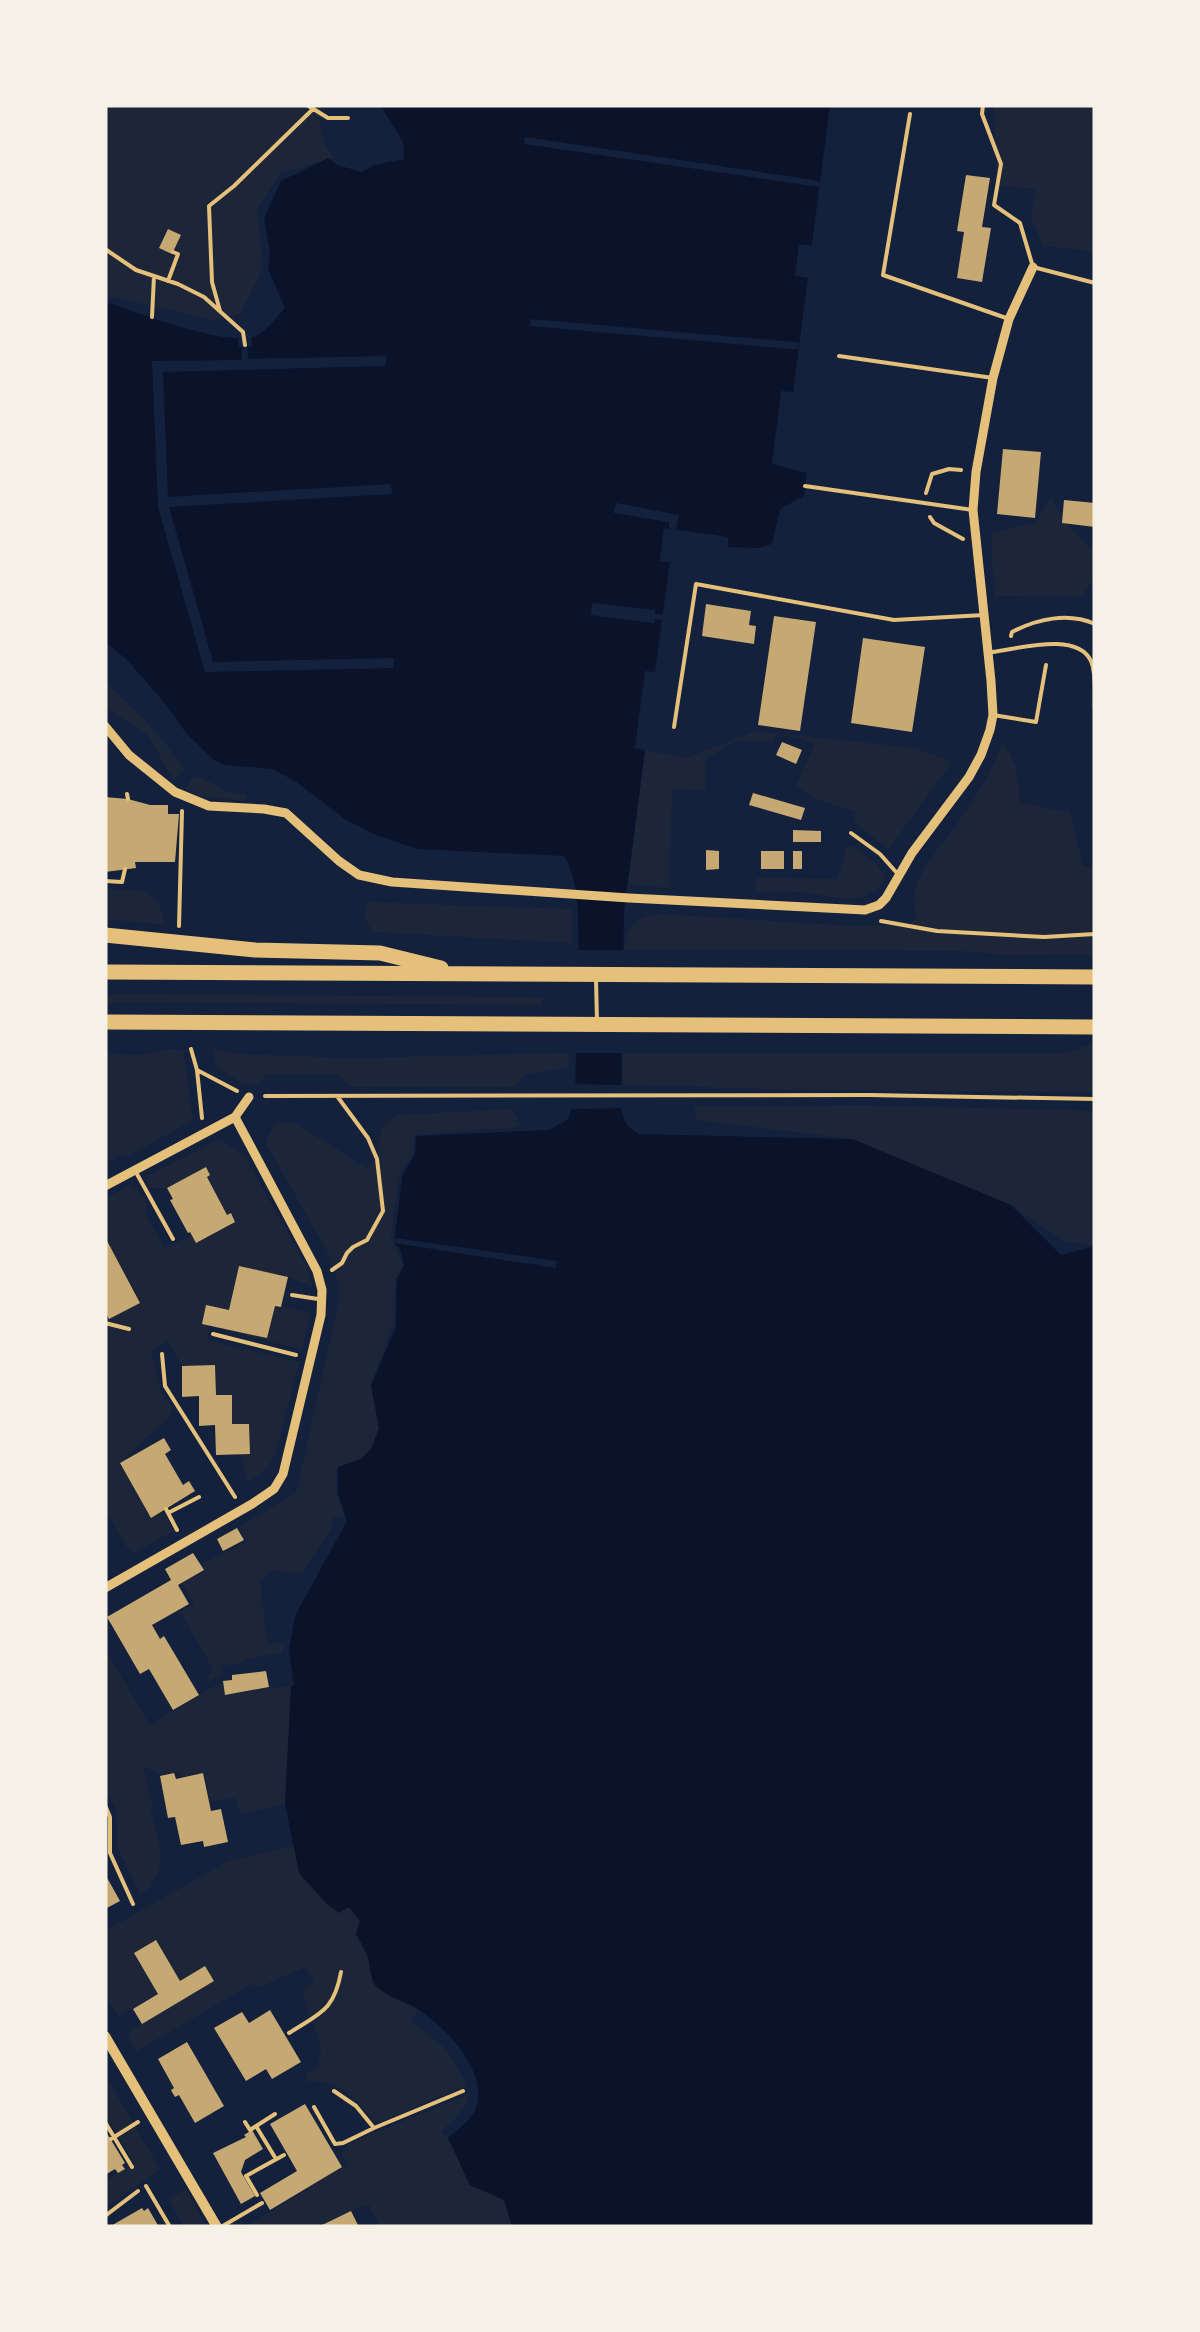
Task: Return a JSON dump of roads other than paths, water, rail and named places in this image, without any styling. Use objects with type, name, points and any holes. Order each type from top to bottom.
[{"type":"highway","points":[[105,935],[254,950],[380,953],[469,975]]},
{"type":"highway","points":[[105,972],[1095,977]]},
{"type":"highway","points":[[105,1022],[1095,1027]]},
{"type":"street","points":[[105,726],[129,755],[175,792],[208,806],[286,813],[339,861],[359,874],[392,882],[865,910],[879,905],[969,777],[990,730],[993,715],[974,510],[976,472],[992,378],[1008,319],[1033,267]]},
{"type":"street","points":[[105,1186],[235,1117],[249,1097]]},
{"type":"street","points":[[105,1588],[242,1510],[274,1488],[284,1474],[323,1300],[318,1271],[235,1117]]},
{"type":"street","points":[[105,2036],[219,2227]]},
{"type":"lane","points":[[984,105],[982,114],[1000,164],[994,204],[1020,223],[1033,267],[1095,284]]},
{"type":"lane","points":[[910,114],[883,275],[1008,319]]},
{"type":"lane","points":[[839,356],[992,378]]},
{"type":"lane","points":[[806,486],[974,510]]},
{"type":"lane","points":[[674,726],[696,584],[894,620],[984,615]]},
{"type":"lane","points":[[987,653],[1059,643],[1078,647],[1093,666],[1095,710]]},
{"type":"lane","points":[[993,715],[1036,722],[1046,665]]},
{"type":"lane","points":[[851,833],[880,854],[899,875]]},
{"type":"lane","points":[[596,975],[597,1025]]},
{"type":"lane","points":[[134,1170],[173,1239]]},
{"type":"lane","points":[[292,1295],[323,1300]]},
{"type":"lane","points":[[146,2186],[170,2227]]},
{"type":"lane","points":[[219,2227],[262,2203]]}]
